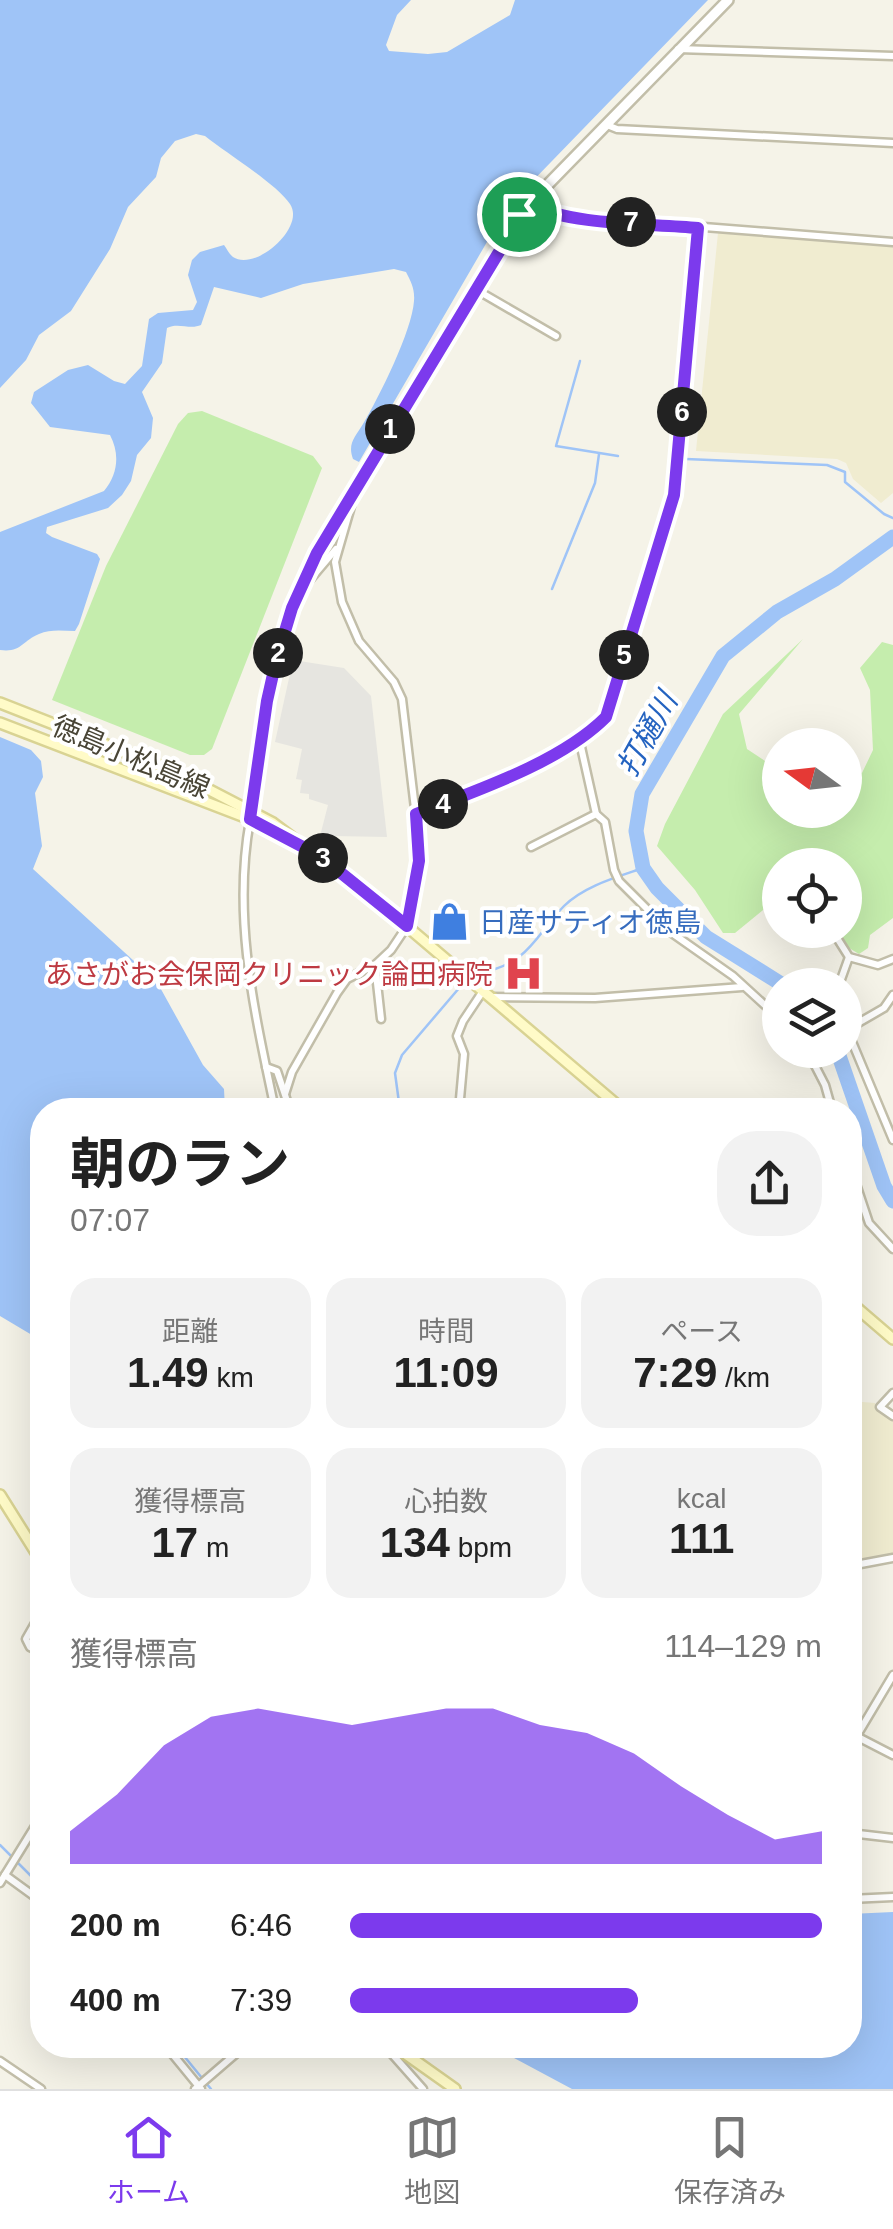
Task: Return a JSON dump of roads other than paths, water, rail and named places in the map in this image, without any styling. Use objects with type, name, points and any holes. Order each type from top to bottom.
[{"type":"main road","name":"徳島小松島線","points":[[0,703],[173,771],[234,801],[308,849],[407,926],[609,1098]]},
{"type":"main road","name":"徳島小松島線","points":[[0,723],[229,812],[251,815]]},
{"type":"main road","points":[[862,1314],[893,1339]]},
{"type":"main road","points":[[0,1494],[30,1542]]},
{"type":"main road","points":[[412,2058],[456,2089]]},
{"type":"street","points":[[272,1098],[244,942],[243,874],[267,701],[282,636],[301,588],[335,519],[528,204],[728,0]]},
{"type":"street","points":[[677,49],[893,56]]},
{"type":"street","points":[[606,124],[617,130],[893,142]]},
{"type":"street","points":[[528,204],[590,218],[893,242]]},
{"type":"street","points":[[416,814],[500,782],[597,726],[611,708],[620,666],[674,495],[698,228]]},
{"type":"street","points":[[475,289],[556,336]]},
{"type":"street","points":[[285,1094],[292,1072],[337,992],[353,974],[375,966],[392,950],[407,926],[419,861],[402,699],[394,682],[359,641],[346,616],[335,562],[351,495]]},
{"type":"street","points":[[301,588],[337,548]]},
{"type":"street","points":[[579,738],[596,814],[605,822],[619,882],[668,931],[742,987]]},
{"type":"street","points":[[531,846],[596,814]]},
{"type":"street","points":[[841,948],[849,957],[878,965],[893,958]]},
{"type":"street","points":[[845,968],[849,957]]},
{"type":"street","points":[[375,966],[380,1018]]},
{"type":"street","points":[[461,1098],[464,1054],[457,1036],[463,1021],[487,994],[595,998],[742,987],[762,1002]]},
{"type":"street","points":[[862,1020],[884,1008],[893,995]]},
{"type":"street","points":[[862,1066],[893,1141]]},
{"type":"street","points":[[266,1067],[277,1071],[286,1098]]},
{"type":"street","points":[[817,1068],[829,1098]]},
{"type":"street","points":[[862,1202],[869,1223],[893,1249]]},
{"type":"street","points":[[893,1392],[880,1407],[893,1416]]},
{"type":"street","points":[[862,1564],[893,1558]]},
{"type":"street","points":[[862,1726],[893,1674]]},
{"type":"street","points":[[862,1739],[893,1754]]},
{"type":"street","points":[[862,1834],[893,1838]]},
{"type":"street","points":[[30,1835],[3,1879],[30,1895]]},
{"type":"street","points":[[862,1899],[893,1897]]},
{"type":"street","points":[[174,2058],[198,2088],[231,2058]]},
{"type":"street","points":[[396,2058],[424,2089]]},
{"type":"street","points":[[0,2061],[42,2089]]},
{"type":"water","points":[[0,0],[411,0],[397,15],[386,45],[389,51],[428,54],[447,52],[510,15],[515,0],[708,0],[520,194],[498,223],[359,462],[351,453],[353,440],[386,381],[412,314],[414,293],[406,272],[394,269],[303,284],[261,298],[214,287],[201,325],[167,328],[162,363],[142,392],[153,418],[151,438],[137,455],[131,481],[108,508],[47,527],[46,533],[52,537],[97,554],[100,559],[79,624],[75,631],[43,632],[17,648],[0,650],[0,532],[104,491],[116,464],[110,435],[50,427],[31,403],[34,392],[68,370],[88,365],[125,384],[142,366],[149,319],[158,313],[193,310],[197,302],[188,275],[192,260],[200,252],[224,245],[233,257],[242,260],[265,253],[285,235],[293,214],[290,204],[274,187],[205,136],[196,134],[175,141],[161,158],[156,177],[128,207],[110,249],[71,311],[39,335],[26,360],[0,388]]},
{"type":"water","points":[[0,737],[31,750],[41,761],[43,777],[35,793],[42,846],[33,869],[157,982],[203,1065],[224,1089],[224,1098],[30,1098],[30,1334],[0,1316]]},
{"type":"water","points":[[893,1912],[893,2089],[572,2089],[514,2058],[862,2058],[862,1913]]},
{"type":"waterway","points":[[580,361],[556,446],[618,456]]},
{"type":"waterway","points":[[552,589],[595,483],[599,454]]},
{"type":"waterway","points":[[686,459],[827,465],[845,472],[845,482],[893,518]]},
{"type":"waterway","name":"打樋川","points":[[762,972],[706,937],[657,888],[643,868],[636,831],[642,794],[723,656],[777,612],[835,579],[893,537]]},
{"type":"waterway","points":[[480,973],[521,956],[564,906],[581,893],[643,868]]},
{"type":"waterway","points":[[398,1098],[395,1073],[402,1055],[460,987]]},
{"type":"waterway","name":"打樋川","points":[[843,1068],[854,1098]]},
{"type":"waterway","name":"打樋川","points":[[862,1122],[893,1201]]},
{"type":"waterway","points":[[0,1845],[30,1875]]},
{"type":"waterway","points":[[186,2058],[211,2089]]},
{"type":"place","name":"日産サティオ徳島","points":[[449,922]]},
{"type":"place","name":"あさがお会保岡クリニック論田病院","points":[[523,974]]}]
